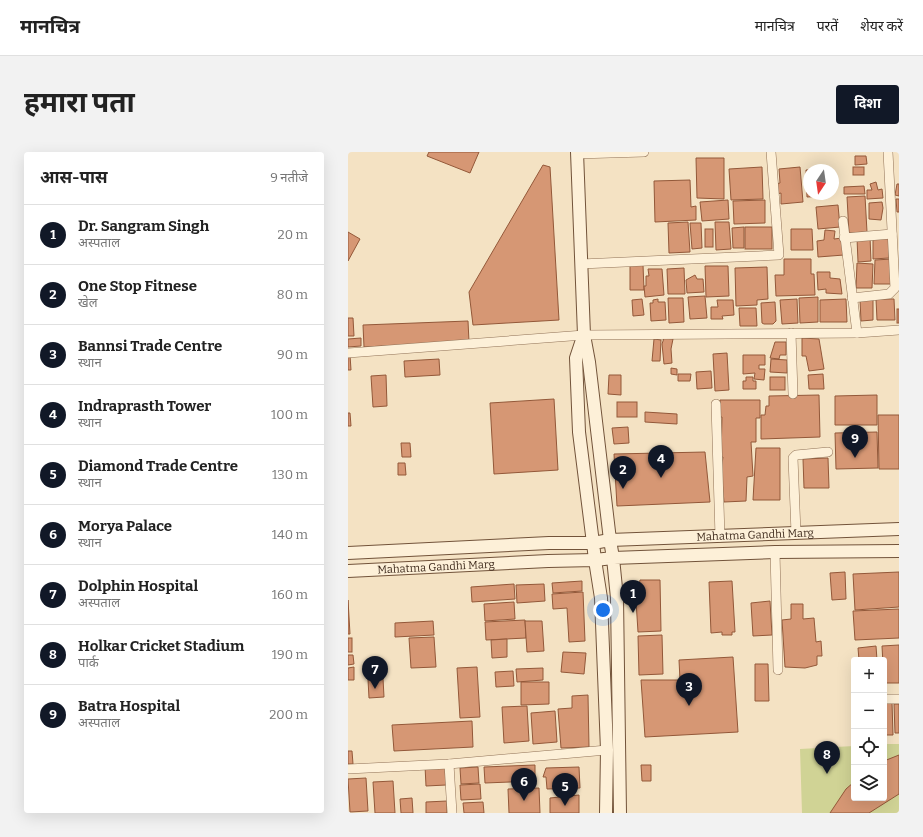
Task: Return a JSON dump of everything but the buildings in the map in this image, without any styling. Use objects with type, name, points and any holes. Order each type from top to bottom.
[{"type":"main road","points":[[577,153],[584,335],[589,362],[617,598],[620,813]]},
{"type":"main road","points":[[584,335],[576,358],[579,432],[601,598],[607,750],[606,813]]},
{"type":"main road","name":"Mahatma Gandhi Marg","points":[[348,553],[610,540],[899,529]]},
{"type":"main road","name":"Mahatma Gandhi Marg","points":[[348,571],[548,560],[595,560],[774,552],[899,551]]},
{"type":"street","points":[[577,153],[644,152]]},
{"type":"street","points":[[581,264],[778,255],[771,152]]},
{"type":"street","points":[[852,298],[889,294],[893,292],[894,288],[888,152]]},
{"type":"street","points":[[843,221],[857,333]]},
{"type":"street","points":[[844,238],[892,234]]},
{"type":"street","points":[[348,353],[584,335],[857,333],[899,330]]},
{"type":"street","points":[[791,333],[793,394]]},
{"type":"street","points":[[716,404],[720,537]]},
{"type":"street","points":[[796,534],[793,458],[796,455],[828,452]]},
{"type":"street","points":[[774,552],[778,670]]},
{"type":"street","points":[[887,699],[899,699]]},
{"type":"street","points":[[348,769],[449,764],[607,750]]},
{"type":"street","points":[[449,764],[452,813]]},
{"type":"green space","points":[[887,744],[899,744],[899,813],[802,813],[800,749],[851,746],[851,801],[887,801]]},
{"type":"place","name":"Batra Hospital","points":[[855,458]]},
{"type":"place","name":"Indraprasth Tower","points":[[661,478]]},
{"type":"place","name":"One Stop Fitnese","points":[[623,489]]},
{"type":"place","name":"Dr. Sangram Singh","points":[[633,613]]},
{"type":"place","name":"Dolphin Hospital","points":[[375,689]]},
{"type":"place","name":"Bannsi Trade Centre","points":[[689,706]]},
{"type":"place","name":"Holkar Cricket Stadium","points":[[827,774]]},
{"type":"place","name":"Morya Palace","points":[[524,801]]},
{"type":"place","name":"Diamond Trade Centre","points":[[565,806]]}]
